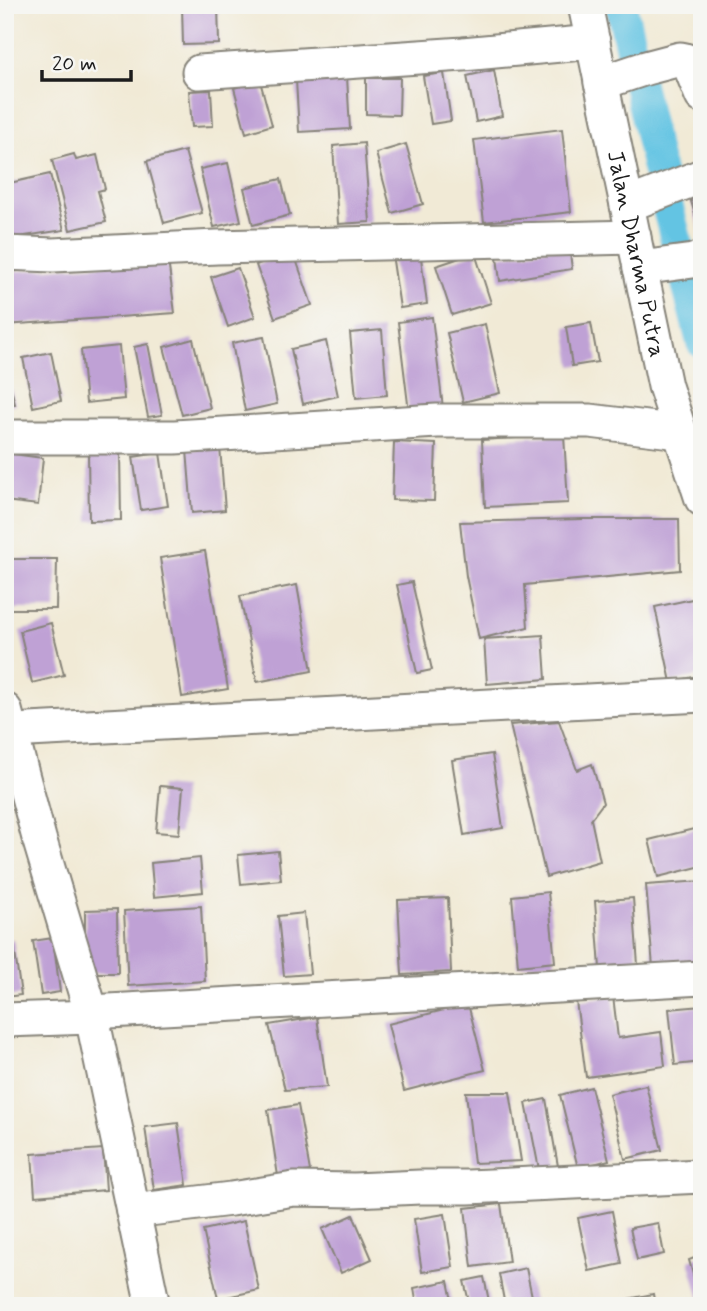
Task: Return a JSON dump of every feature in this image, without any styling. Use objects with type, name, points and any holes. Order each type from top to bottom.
[{"type":"street","name":"Jalan Dharma Putra","points":[[585,5],[593,42],[623,76],[640,235],[665,386],[685,416],[702,499]]},
{"type":"street","points":[[199,72],[593,42]]},
{"type":"street","points":[[623,76],[673,60],[685,60],[702,96]]},
{"type":"street","points":[[640,235],[692,179]]},
{"type":"street","points":[[5,253],[53,255],[217,247],[640,235],[697,260]]},
{"type":"street","points":[[5,437],[174,436],[451,421],[590,421],[685,416]]},
{"type":"street","points":[[153,1306],[91,1015],[8,726],[29,730],[702,695]]},
{"type":"street","points":[[5,1020],[702,978]]},
{"type":"street","points":[[133,1211],[294,1189],[480,1186],[702,1176]]},
{"type":"building","points":[[182,5],[218,5],[219,44],[183,45]]},
{"type":"building","points":[[494,70],[502,116],[476,122],[467,76]]},
{"type":"building","points":[[444,73],[451,121],[431,124],[423,76]]},
{"type":"building","points":[[347,77],[350,129],[299,132],[296,80]]},
{"type":"building","points":[[366,78],[400,78],[399,115],[366,114]]},
{"type":"building","points":[[260,81],[272,125],[246,133],[234,88]]},
{"type":"building","points":[[211,90],[213,126],[192,127],[189,91]]},
{"type":"building","points":[[562,129],[571,212],[484,222],[474,140]]},
{"type":"building","points":[[364,143],[370,222],[338,224],[333,146]]},
{"type":"building","points":[[406,144],[423,204],[392,213],[376,153]]},
{"type":"building","points":[[185,151],[202,213],[164,223],[147,161]]},
{"type":"building","points":[[74,154],[76,160],[97,155],[105,189],[98,191],[106,222],[70,230],[52,160]]},
{"type":"building","points":[[228,163],[241,221],[214,227],[200,169]]},
{"type":"building","points":[[50,174],[64,230],[5,239],[5,184]]},
{"type":"building","points":[[281,179],[290,215],[253,225],[244,188]]},
{"type":"building","points":[[702,184],[702,234],[701,234],[687,188]]},
{"type":"building","points":[[569,245],[572,269],[500,281],[497,257]]},
{"type":"building","points":[[420,250],[427,304],[400,308],[392,254]]},
{"type":"building","points":[[293,251],[312,305],[275,318],[256,265]]},
{"type":"building","points":[[475,253],[491,303],[452,315],[436,266]]},
{"type":"building","points":[[168,260],[175,313],[5,325],[5,272]]},
{"type":"building","points":[[238,268],[255,317],[228,327],[211,277]]},
{"type":"building","points":[[432,317],[443,408],[409,412],[398,322]]},
{"type":"building","points":[[591,323],[598,362],[572,366],[566,327]]},
{"type":"building","points":[[485,324],[500,393],[463,402],[447,333]]},
{"type":"building","points":[[382,330],[387,395],[356,398],[350,333]]},
{"type":"building","points":[[264,337],[277,404],[245,411],[232,343]]},
{"type":"building","points":[[193,339],[210,408],[182,415],[164,347]]},
{"type":"building","points":[[326,341],[338,396],[303,404],[291,349]]},
{"type":"building","points":[[148,344],[162,415],[148,417],[134,347]]},
{"type":"building","points":[[119,346],[124,399],[86,403],[81,350]]},
{"type":"building","points":[[51,352],[61,401],[33,407],[23,358]]},
{"type":"building","points":[[5,365],[15,404],[5,406]]},
{"type":"building","points":[[564,435],[568,503],[485,507],[482,440]]},
{"type":"building","points":[[394,442],[436,444],[434,501],[392,500]]},
{"type":"building","points":[[220,447],[225,510],[192,513],[187,450]]},
{"type":"building","points":[[88,452],[120,452],[121,520],[89,521]]},
{"type":"building","points":[[5,453],[43,458],[38,505],[5,501]]},
{"type":"building","points":[[160,453],[168,506],[141,510],[133,457]]},
{"type":"building","points":[[679,519],[680,570],[525,585],[528,627],[479,639],[466,576],[460,522]]},
{"type":"building","points":[[205,551],[228,689],[182,697],[160,558]]},
{"type":"building","points":[[5,559],[57,559],[56,609],[5,609]]},
{"type":"building","points":[[412,582],[432,670],[417,673],[397,585]]},
{"type":"building","points":[[297,585],[312,671],[257,682],[240,596]]},
{"type":"building","points":[[697,598],[702,622],[702,675],[671,682],[655,607]]},
{"type":"building","points":[[51,623],[64,675],[32,683],[20,631]]},
{"type":"building","points":[[543,635],[546,679],[487,684],[484,639]]},
{"type":"building","points":[[559,721],[577,770],[592,764],[603,803],[591,819],[600,861],[546,877],[510,725]]},
{"type":"building","points":[[492,754],[503,828],[464,835],[452,760]]},
{"type":"building","points":[[160,786],[183,788],[179,834],[156,832]]},
{"type":"building","points":[[702,827],[702,866],[658,877],[649,840]]},
{"type":"building","points":[[278,851],[281,880],[241,884],[238,855]]},
{"type":"building","points":[[200,858],[203,892],[154,897],[151,863]]},
{"type":"building","points":[[702,881],[702,963],[653,967],[646,885]]},
{"type":"building","points":[[548,892],[555,962],[518,966],[512,896]]},
{"type":"building","points":[[448,898],[451,972],[402,975],[398,900]]},
{"type":"building","points":[[633,898],[638,965],[600,968],[595,901]]},
{"type":"building","points":[[201,906],[205,981],[128,986],[124,911]]},
{"type":"building","points":[[117,909],[118,973],[85,973],[85,910]]},
{"type":"building","points":[[304,913],[310,974],[284,976],[278,916]]},
{"type":"building","points":[[53,938],[60,992],[41,995],[33,941]]},
{"type":"building","points":[[13,939],[21,995],[5,997],[5,940]]},
{"type":"building","points":[[613,996],[618,1038],[661,1032],[665,1066],[586,1077],[576,1001]]},
{"type":"building","points":[[468,1004],[485,1070],[404,1091],[388,1024]]},
{"type":"building","points":[[702,1006],[702,1062],[675,1065],[669,1009]]},
{"type":"building","points":[[317,1017],[327,1087],[285,1090],[269,1025]]},
{"type":"building","points":[[646,1085],[662,1150],[625,1159],[609,1094]]},
{"type":"building","points":[[591,1087],[609,1160],[578,1168],[560,1095]]},
{"type":"building","points":[[466,1092],[510,1092],[521,1161],[474,1163]]},
{"type":"building","points":[[546,1099],[558,1166],[539,1169],[526,1103]]},
{"type":"building","points":[[298,1105],[310,1171],[278,1176],[268,1110]]},
{"type":"building","points":[[178,1123],[187,1185],[154,1190],[145,1127]]},
{"type":"building","points":[[103,1149],[106,1190],[35,1196],[32,1154]]},
{"type":"building","points":[[501,1204],[509,1262],[472,1267],[465,1208]]},
{"type":"building","points":[[612,1211],[622,1264],[589,1271],[578,1218]]},
{"type":"building","points":[[445,1214],[453,1267],[422,1272],[414,1219]]},
{"type":"building","points":[[353,1215],[372,1259],[341,1273],[322,1229]]},
{"type":"building","points":[[244,1221],[259,1290],[218,1299],[203,1230]]},
{"type":"building","points":[[658,1223],[664,1254],[637,1260],[630,1228]]},
{"type":"building","points":[[702,1255],[702,1303],[701,1303],[689,1260]]},
{"type":"building","points":[[526,1268],[534,1306],[505,1306],[499,1274]]},
{"type":"building","points":[[484,1277],[490,1306],[470,1306],[464,1281]]},
{"type":"building","points":[[448,1281],[453,1306],[417,1306],[414,1288]]},
{"type":"building","points":[[653,1294],[655,1306],[630,1306],[628,1299]]},
{"type":"waterway","points":[[621,5],[660,177],[702,342]]}]
